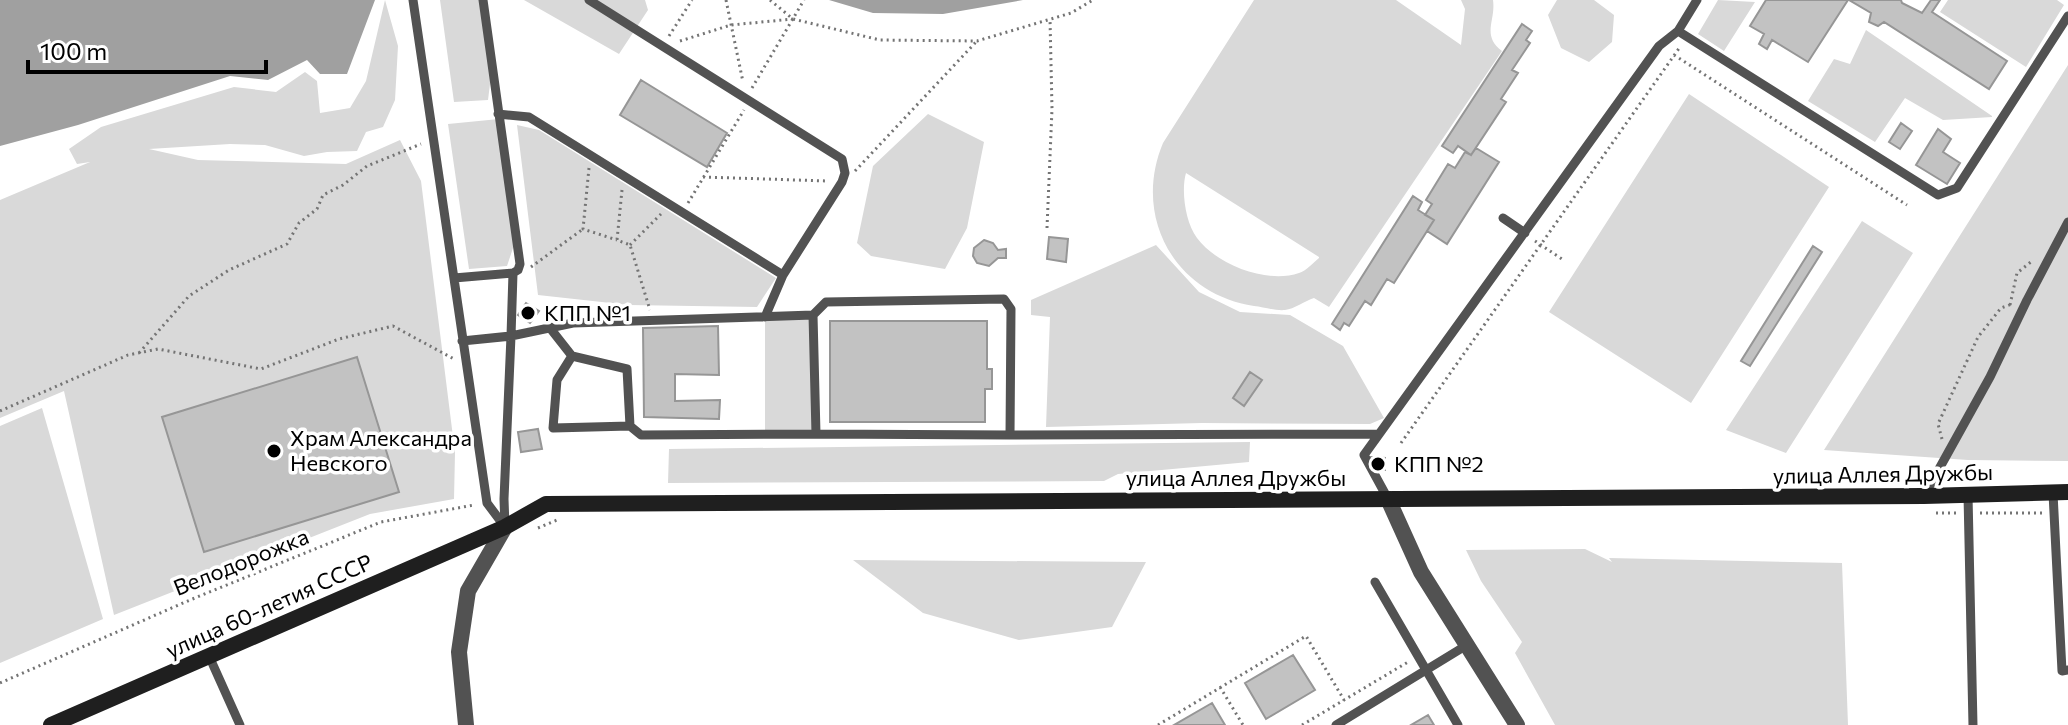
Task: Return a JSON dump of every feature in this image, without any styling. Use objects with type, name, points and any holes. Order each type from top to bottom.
[{"type":"main road","name":"улица Аллея Дружбы","points":[[505,527],[546,504],[2060,493]]},
{"type":"main road","name":"улица 60-летия СССР","points":[[51,725],[505,527]]},
{"type":"street","points":[[1388,499],[1421,572],[1511,720]]},
{"type":"street","points":[[466,725],[459,652],[468,591],[505,527]]},
{"type":"lane","points":[[413,0],[487,503],[505,527]]},
{"type":"lane","points":[[454,278],[513,273],[520,264],[483,0]]},
{"type":"lane","points":[[589,0],[842,159],[845,173],[842,182],[783,275],[765,317]]},
{"type":"lane","points":[[1388,499],[1364,455],[1659,46],[1682,34],[1697,0]]},
{"type":"lane","points":[[1682,34],[1938,195],[1957,188],[2068,16]]},
{"type":"lane","points":[[498,114],[529,117],[783,275]]},
{"type":"lane","points":[[1503,218],[1525,233]]},
{"type":"lane","points":[[1924,496],[1990,377],[2068,222]]},
{"type":"lane","points":[[505,527],[513,273]]},
{"type":"lane","points":[[462,341],[511,336],[573,323],[813,315],[826,302],[1004,299],[1011,309],[1010,435]]},
{"type":"lane","points":[[813,315],[816,434]]},
{"type":"lane","points":[[550,328],[572,356],[627,369],[630,426]]},
{"type":"lane","points":[[572,356],[557,380],[553,428],[630,426],[641,435],[1379,434]]},
{"type":"lane","points":[[2060,493],[2054,513],[2055,559],[2062,671],[2068,670]]},
{"type":"lane","points":[[1968,495],[1973,725]]},
{"type":"lane","points":[[2055,559],[2068,559]]},
{"type":"lane","points":[[1375,582],[1458,725]]},
{"type":"lane","points":[[1336,725],[1467,645]]},
{"type":"lane","points":[[209,656],[240,725]]},
{"type":"path","points":[[663,46],[692,0]]},
{"type":"path","points":[[726,0],[748,99]]},
{"type":"path","points":[[770,0],[793,19]]},
{"type":"path","points":[[683,210],[804,0]]},
{"type":"path","points":[[663,46],[731,25],[793,19],[880,40],[977,41],[1071,13],[1093,0]]},
{"type":"path","points":[[1047,228],[1052,109],[1050,19]]},
{"type":"path","points":[[1401,443],[1674,55],[1682,34]]},
{"type":"path","points":[[703,177],[842,182],[977,41]]},
{"type":"path","points":[[1674,55],[1907,205]]},
{"type":"path","points":[[139,353],[189,296],[229,270],[287,244],[299,223],[317,209],[323,195],[343,185],[367,166],[434,140]]},
{"type":"path","points":[[530,268],[583,229],[591,155]]},
{"type":"path","points":[[617,240],[624,174]]},
{"type":"path","points":[[630,245],[671,203]]},
{"type":"path","points":[[583,229],[630,245]]},
{"type":"path","points":[[1525,233],[1562,259]]},
{"type":"path","points":[[630,245],[654,320]]},
{"type":"path","points":[[1947,455],[1938,424],[1978,337],[2001,308],[2027,300]]},
{"type":"path","points":[[0,411],[128,355],[158,349],[261,369],[339,339],[393,326],[466,366]]},
{"type":"path","name":"Велодорожка","points":[[0,683],[190,600],[381,522],[487,503]]},
{"type":"path","points":[[1969,513],[2054,513]]},
{"type":"path","points":[[1158,725],[1306,636],[1344,700]]},
{"type":"path","points":[[1302,725],[1418,656]]},
{"type":"path","points":[[1220,687],[1243,725]]},
{"type":"shaded area","points":[[0,0],[375,0],[347,74],[320,74],[307,60],[268,80],[230,76],[78,125],[0,146]]},
{"type":"shaded area","points":[[385,0],[398,46],[395,100],[383,127],[366,132],[357,151],[304,156],[265,145],[230,144],[149,149],[198,160],[346,164],[400,140],[421,181],[455,453],[454,499],[370,514],[114,615],[64,391],[0,418],[0,200],[90,162],[77,164],[69,149],[101,127],[234,87],[276,92],[305,72],[317,81],[320,113],[350,108],[366,81]]},
{"type":"shaded area","points":[[440,0],[482,0],[492,68],[488,100],[454,102]]},
{"type":"shaded area","points":[[524,0],[645,0],[648,10],[619,54]]},
{"type":"shaded area","points":[[829,0],[1023,0],[943,14],[873,13]]},
{"type":"shaded area","points":[[1254,0],[1396,0],[1461,45],[1465,9],[1461,0],[1493,0],[1492,39],[1502,51],[1329,307],[1314,298],[1285,310],[1226,299],[1202,286],[1182,269],[1167,248],[1157,224],[1153,198],[1155,171],[1163,143]],"holes":[[[1186,173],[1319,257],[1302,272],[1272,276],[1244,270],[1217,256],[1197,238],[1187,215],[1184,197]]]},
{"type":"shaded area","points":[[1557,0],[1594,0],[1614,15],[1612,42],[1589,62],[1561,48],[1548,15]]},
{"type":"shaded area","points":[[1718,0],[1755,2],[1724,51],[1698,34]]},
{"type":"shaded area","points":[[1948,0],[2057,0],[2064,5],[2026,67],[1940,12]]},
{"type":"shaded area","points":[[1866,30],[1992,117],[1943,120],[1905,98],[1875,142],[1808,101],[1834,59],[1850,64]]},
{"type":"shaded area","points":[[2068,65],[2068,461],[1968,460],[1824,450]]},
{"type":"shaded area","points":[[1689,94],[1829,187],[1691,403],[1549,312]]},
{"type":"shaded area","points":[[928,114],[984,142],[967,228],[945,269],[871,256],[857,243],[873,166]]},
{"type":"shaded area","points":[[499,119],[516,239],[507,266],[469,269],[448,124]]},
{"type":"shaded area","points":[[517,125],[539,130],[776,278],[757,307],[629,305],[538,295]]},
{"type":"shaded area","points":[[1862,221],[1913,253],[1786,453],[1726,430]]},
{"type":"shaded area","points":[[1156,245],[1199,292],[1240,312],[1290,315],[1343,346],[1384,418],[1370,424],[1202,423],[1046,427],[1050,317],[1031,315],[1031,300]]},
{"type":"shaded area","points":[[813,315],[816,434],[765,434],[765,317]]},
{"type":"shaded area","points":[[42,408],[103,619],[0,663],[0,426]]},
{"type":"shaded area","points":[[1250,442],[1249,462],[1118,474],[1104,481],[668,483],[669,449]]},
{"type":"shaded area","points":[[1585,549],[1612,562],[1609,558],[1842,563],[1848,725],[1555,725],[1515,653],[1522,642],[1481,581],[1466,550]]},
{"type":"shaded area","points":[[853,560],[1146,562],[1112,627],[1019,640],[923,613]]},
{"type":"building","points":[[1766,0],[1848,0],[1808,62],[1772,40],[1767,49],[1759,44],[1764,34],[1750,26]]},
{"type":"building","points":[[1849,0],[1901,0],[1922,13],[1931,0],[1940,0],[1932,12],[2007,61],[1989,89],[1884,22],[1878,26],[1869,22],[1871,13]]},
{"type":"building","points":[[1522,24],[1532,31],[1526,40],[1530,43],[1512,70],[1518,73],[1501,99],[1506,102],[1471,155],[1458,146],[1453,153],[1442,146]]},
{"type":"building","points":[[641,80],[727,133],[707,167],[620,115]]},
{"type":"building","points":[[1901,123],[1912,131],[1900,149],[1889,142]]},
{"type":"building","points":[[1938,129],[1951,139],[1943,152],[1960,163],[1947,184],[1916,165]]},
{"type":"building","points":[[1476,148],[1499,162],[1447,244],[1427,231],[1434,220],[1425,215],[1432,204],[1426,200],[1448,164],[1455,168],[1465,152],[1471,155]]},
{"type":"building","points":[[1413,196],[1422,202],[1418,210],[1434,220],[1394,283],[1387,279],[1371,305],[1365,301],[1349,326],[1344,323],[1340,330],[1332,324]]},
{"type":"building","points":[[1049,237],[1068,239],[1066,262],[1047,259]]},
{"type":"building","points":[[984,240],[993,243],[998,250],[1006,249],[1006,258],[998,258],[989,266],[977,263],[973,256],[974,248]]},
{"type":"building","points":[[1813,246],[1822,252],[1750,366],[1741,361]]},
{"type":"building","name":"КПП №1","points":[[526,303],[539,311],[530,323],[518,315]]},
{"type":"building","points":[[830,321],[987,321],[987,369],[992,369],[992,389],[985,389],[985,422],[830,422]]},
{"type":"building","points":[[718,326],[719,375],[675,374],[675,401],[720,400],[719,419],[644,417],[643,328]]},
{"type":"building","points":[[357,357],[399,492],[204,552],[162,417]]},
{"type":"building","points":[[1250,372],[1262,380],[1244,406],[1233,398]]},
{"type":"building","points":[[538,429],[542,449],[521,452],[518,432]]},
{"type":"building","name":"КПП №2","points":[[1371,457],[1385,458],[1385,470],[1370,470]]},
{"type":"building","points":[[1293,655],[1315,690],[1266,719],[1245,683]]},
{"type":"building","points":[[1212,703],[1225,725],[1174,725]]},
{"type":"building","points":[[1428,715],[1434,725],[1411,725]]},
{"type":"place","name":"КПП №1","points":[[528,313]]},
{"type":"place","name":"Храм Александра Невского","points":[[274,451]]},
{"type":"place","name":"КПП №2","points":[[1378,464]]}]
